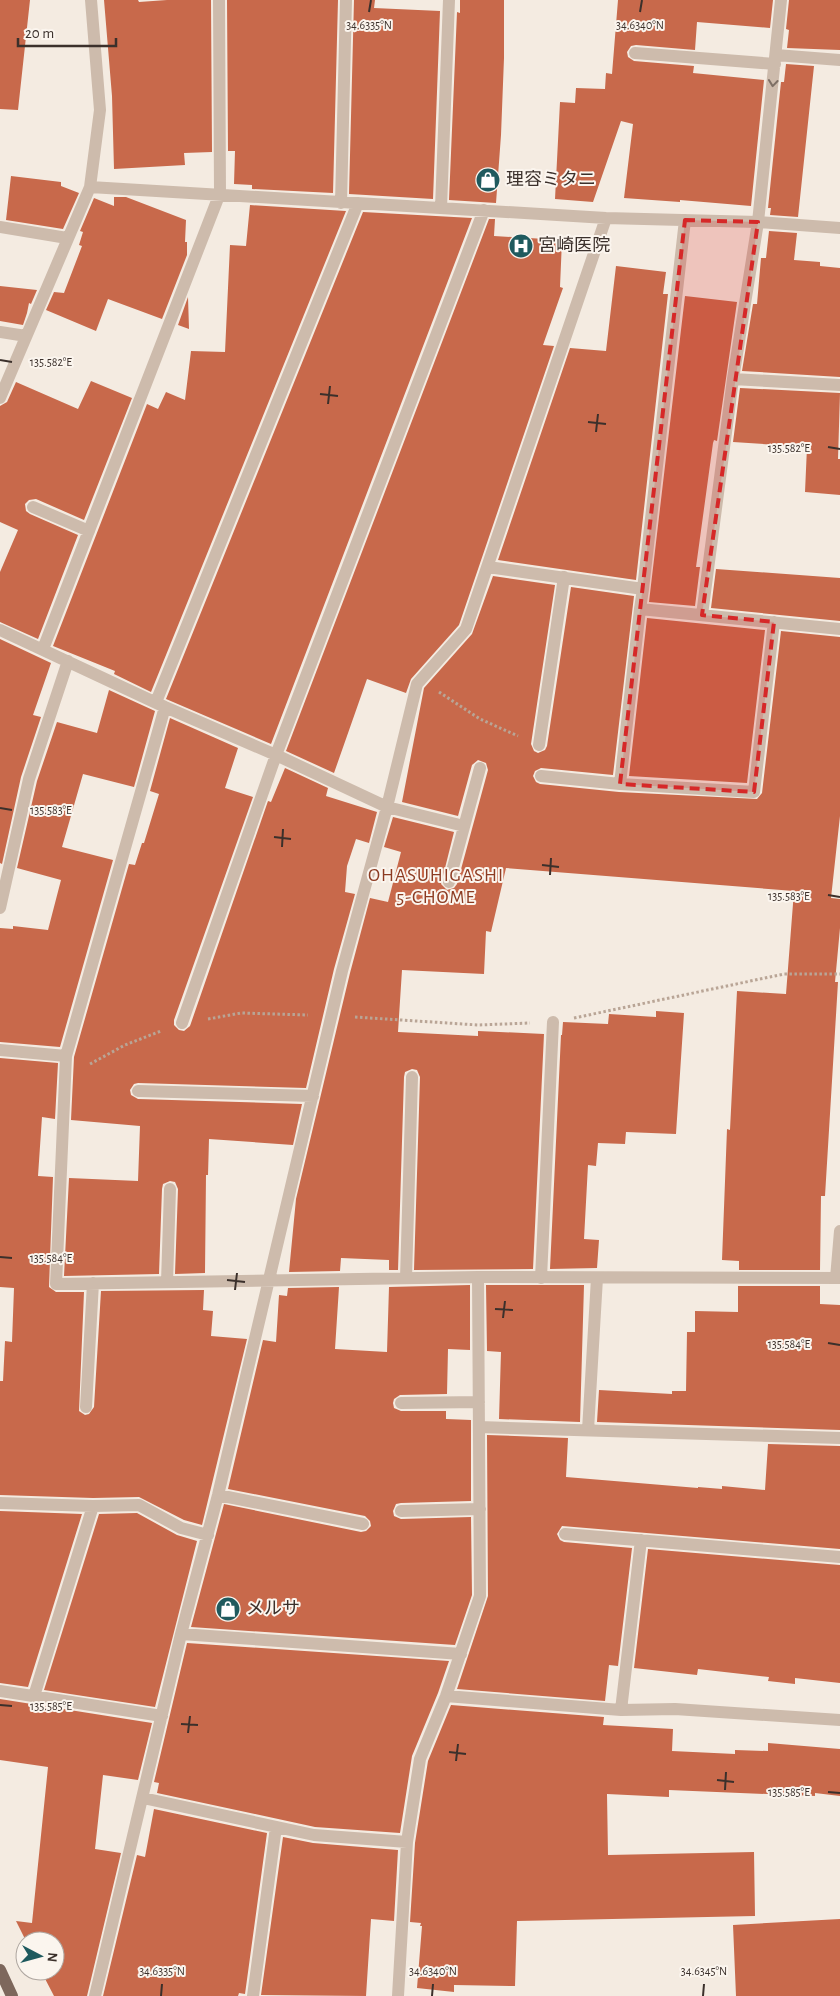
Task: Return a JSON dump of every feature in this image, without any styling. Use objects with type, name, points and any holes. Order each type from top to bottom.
[{"type":"main road","points":[[0,1970],[12,1996]]},
{"type":"street","points":[[0,398],[90,187],[100,110],[91,0]]},
{"type":"street","points":[[43,649],[220,194],[219,0]]},
{"type":"street","points":[[341,203],[346,0]]},
{"type":"street","points":[[441,208],[448,0]]},
{"type":"street","points":[[702,615],[734,379],[758,222],[782,0]]},
{"type":"street","points":[[635,53],[840,60]]},
{"type":"street","points":[[90,187],[606,218],[758,222],[840,228]]},
{"type":"street","points":[[358,203],[160,704],[66,1056],[56,1284],[478,1277],[838,1278],[840,1231]]},
{"type":"street","points":[[182,1023],[276,754],[484,210]]},
{"type":"street","points":[[95,1996],[182,1634],[218,1494],[342,971],[419,682],[466,629],[606,218]]},
{"type":"street","points":[[620,784],[685,220]]},
{"type":"street","points":[[0,227],[67,238]]},
{"type":"street","points":[[0,332],[26,336]]},
{"type":"street","points":[[734,379],[840,385]]},
{"type":"street","points":[[33,507],[89,530]]},
{"type":"street","points":[[488,567],[643,589]]},
{"type":"street","points":[[539,746],[564,577]]},
{"type":"street","points":[[640,609],[840,629]]},
{"type":"street","points":[[541,776],[620,784],[754,792],[774,622]]},
{"type":"street","points":[[0,630],[160,704],[276,754],[387,807],[464,826]]},
{"type":"street","points":[[0,908],[29,779],[68,661]]},
{"type":"street","points":[[449,882],[480,768]]},
{"type":"street","points":[[542,1278],[553,1022]]},
{"type":"street","points":[[0,1050],[66,1056]]},
{"type":"street","points":[[406,1278],[412,1077]]},
{"type":"street","points":[[138,1091],[313,1096]]},
{"type":"street","points":[[168,1282],[170,1189]]},
{"type":"street","points":[[398,1996],[407,1842],[420,1759],[446,1696],[480,1596],[478,1277]]},
{"type":"street","points":[[588,1430],[597,1278]]},
{"type":"street","points":[[86,1407],[93,1283]]},
{"type":"street","points":[[401,1403],[478,1402]]},
{"type":"street","points":[[479,1426],[840,1438]]},
{"type":"street","points":[[218,1494],[363,1524]]},
{"type":"street","points":[[0,1503],[93,1506],[139,1505],[181,1528],[208,1535]]},
{"type":"street","points":[[34,1696],[93,1506]]},
{"type":"street","points":[[401,1511],[480,1509]]},
{"type":"street","points":[[566,1534],[840,1557]]},
{"type":"street","points":[[621,1710],[641,1540]]},
{"type":"street","points":[[182,1634],[461,1654]]},
{"type":"street","points":[[0,1691],[162,1716]]},
{"type":"street","points":[[446,1696],[621,1710],[674,1709],[840,1720]]},
{"type":"street","points":[[143,1798],[314,1835],[407,1842]]},
{"type":"street","points":[[252,1996],[276,1827]]},
{"type":"path","points":[[419,682],[450,698],[480,719],[539,746]]},
{"type":"path","points":[[65,1078],[125,1045],[182,1023],[241,1013],[332,1015],[478,1025],[553,1022],[784,974],[840,974]]},
{"type":"highlighted area","points":[[685,220],[758,222],[702,615],[774,622],[754,792],[620,784]]},
{"type":"building","points":[[0,0],[30,0],[18,110],[0,109]]},
{"type":"building","points":[[104,0],[138,0],[139,2],[211,0],[212,152],[184,153],[185,165],[114,169],[112,96]]},
{"type":"building","points":[[227,0],[338,0],[333,193],[252,189],[252,185],[234,184],[235,151],[228,151]]},
{"type":"building","points":[[354,0],[375,0],[374,8],[440,11],[433,199],[349,194]]},
{"type":"building","points":[[460,0],[504,0],[501,135],[496,203],[449,200],[457,12],[460,13]]},
{"type":"building","points":[[618,0],[773,0],[770,28],[697,22],[695,50],[636,45],[631,46],[627,52],[628,57],[634,61],[694,66],[693,73],[764,80],[751,206],[680,200],[680,202],[624,198],[633,124],[621,121],[593,202],[555,199],[560,102],[575,103],[576,88],[605,89],[606,73],[612,74]]},
{"type":"building","points":[[789,0],[840,0],[840,50],[787,48],[789,30],[786,29]]},
{"type":"building","points":[[786,64],[814,66],[798,217],[770,215],[771,208],[768,208],[781,82],[784,82]]},
{"type":"building","points":[[11,176],[61,182],[61,186],[79,193],[63,229],[6,220]]},
{"type":"building","points":[[114,197],[126,197],[186,220],[185,242],[187,242],[187,255],[162,319],[108,299],[96,331],[46,310],[54,292],[64,293],[82,246],[79,245],[83,232],[80,231],[94,198],[114,206]]},
{"type":"building","points":[[250,205],[346,211],[151,692],[114,674],[115,671],[53,646],[147,404],[158,409],[166,392],[185,400],[191,351],[225,352],[230,245],[246,246]]},
{"type":"building","points":[[363,212],[472,218],[271,744],[166,699]]},
{"type":"building","points":[[489,219],[495,219],[494,236],[562,240],[560,287],[563,288],[543,345],[554,346],[459,625],[411,679],[406,693],[367,679],[334,773],[286,751]]},
{"type":"building","points":[[769,231],[797,233],[794,260],[820,262],[820,266],[840,268],[840,377],[742,371],[753,304],[757,304],[761,258],[766,258]]},
{"type":"building","points":[[616,266],[666,272],[663,294],[668,294],[636,580],[498,560],[570,348],[606,351]]},
{"type":"building","points":[[0,286],[37,290],[31,304],[29,303],[23,325],[0,321]]},
{"type":"building","points":[[685,296],[737,302],[717,441],[714,440],[713,443],[696,567],[700,567],[695,606],[649,602]]},
{"type":"building","points":[[188,297],[189,329],[178,325]]},
{"type":"building","points":[[91,381],[132,398],[84,520],[36,499],[29,500],[25,504],[26,511],[30,514],[78,535],[38,639],[0,622],[0,572],[18,530],[0,522],[0,406],[7,402],[16,382],[78,409]]},
{"type":"building","points":[[740,388],[840,393],[838,459],[840,459],[840,495],[805,492],[807,447],[733,442]]},
{"type":"building","points":[[716,569],[840,578],[840,621],[711,608]]},
{"type":"building","points":[[493,576],[555,585],[531,744],[534,751],[538,753],[545,750],[547,746],[571,587],[634,596],[613,775],[541,768],[535,771],[533,776],[536,782],[540,784],[619,792],[757,799],[762,793],[781,631],[840,637],[840,816],[831,898],[840,899],[840,928],[835,982],[838,982],[825,1196],[821,1196],[820,1270],[739,1270],[739,1261],[722,1260],[727,1129],[730,1130],[737,991],[786,994],[794,891],[506,868],[491,932],[486,931],[484,974],[402,970],[398,1032],[478,1036],[478,1031],[544,1034],[533,1269],[414,1270],[420,1077],[417,1070],[412,1069],[405,1072],[404,1077],[398,1270],[389,1270],[389,1260],[341,1258],[340,1271],[289,1272],[296,1199],[350,973],[370,898],[388,902],[401,852],[384,847],[393,817],[454,832],[441,884],[447,890],[454,888],[457,884],[488,770],[486,763],[478,760],[472,765],[458,816],[402,802],[424,688],[472,634]]},
{"type":"building","points":[[647,618],[765,630],[747,783],[629,776]]},
{"type":"building","points":[[0,639],[51,663],[33,715],[41,717],[21,777],[2,864],[0,863]]},
{"type":"building","points":[[109,690],[155,711],[134,787],[83,774],[62,847],[113,860],[60,1047],[0,1042],[0,928],[13,929],[13,926],[48,930],[61,880],[17,868],[37,781],[57,722],[97,733]]},
{"type":"building","points":[[170,718],[238,748],[225,788],[253,797],[174,1020],[174,1025],[179,1030],[184,1031],[190,1026],[268,801],[271,802],[285,768],[328,788],[326,796],[377,812],[369,843],[356,839],[347,866],[345,892],[355,894],[334,969],[306,1088],[138,1083],[134,1084],[130,1090],[131,1095],[138,1099],[302,1104],[293,1145],[209,1139],[208,1175],[206,1175],[205,1273],[175,1274],[178,1189],[175,1182],[170,1181],[163,1184],[162,1189],[159,1274],[64,1276],[69,1178],[138,1181],[140,1126],[71,1120],[74,1057],[129,864],[135,865],[159,794],[150,791]]},
{"type":"building","points":[[656,1011],[684,1013],[676,1134],[626,1132],[625,1144],[598,1143],[596,1166],[588,1165],[584,1239],[599,1240],[597,1268],[550,1269],[563,1022],[608,1024],[609,1014],[656,1017]]},
{"type":"building","points":[[0,1058],[58,1063],[55,1119],[42,1117],[38,1176],[53,1177],[49,1287],[56,1292],[84,1292],[79,1411],[85,1415],[89,1414],[94,1407],[101,1291],[204,1290],[203,1310],[213,1311],[211,1336],[247,1339],[202,1525],[184,1520],[139,1497],[93,1498],[0,1495],[0,1381],[3,1381],[5,1341],[12,1342],[14,1288],[0,1287]]},
{"type":"building","points":[[470,1285],[470,1350],[448,1349],[447,1394],[400,1395],[394,1399],[393,1403],[394,1408],[401,1411],[446,1411],[446,1419],[471,1420],[471,1501],[401,1503],[396,1504],[393,1511],[394,1516],[401,1519],[471,1517],[472,1595],[455,1645],[191,1627],[224,1504],[361,1532],[366,1531],[371,1526],[370,1521],[365,1516],[228,1489],[263,1340],[276,1342],[279,1295],[287,1296],[288,1288],[339,1287],[335,1349],[387,1352],[389,1287]]},
{"type":"building","points":[[486,1285],[584,1285],[580,1422],[499,1419],[501,1352],[487,1351]]},
{"type":"building","points":[[738,1286],[820,1286],[820,1304],[840,1305],[840,1430],[597,1422],[599,1390],[672,1394],[672,1391],[686,1391],[687,1332],[695,1332],[695,1311],[738,1312]]},
{"type":"building","points":[[487,1435],[568,1438],[566,1477],[722,1489],[722,1486],[765,1490],[768,1444],[840,1446],[840,1549],[562,1526],[557,1534],[560,1540],[564,1542],[632,1548],[618,1666],[609,1665],[605,1701],[457,1689],[488,1596]]},
{"type":"building","points":[[0,1511],[82,1514],[28,1687],[0,1683]]},
{"type":"building","points":[[137,1513],[177,1535],[197,1541],[155,1707],[44,1690],[99,1514]]},
{"type":"building","points":[[648,1549],[840,1565],[840,1683],[795,1678],[795,1684],[768,1681],[769,1677],[698,1669],[697,1675],[634,1668]]},
{"type":"building","points":[[187,1643],[449,1661],[412,1756],[400,1833],[315,1827],[157,1793],[159,1783],[154,1782]]},
{"type":"building","points":[[0,1699],[152,1723],[138,1780],[103,1775],[95,1849],[121,1853],[87,1996],[54,1996],[46,1981],[65,1981],[65,1931],[21,1931],[16,1921],[32,1923],[48,1767],[0,1760]]},
{"type":"building","points":[[451,1705],[604,1717],[603,1725],[673,1729],[672,1751],[735,1754],[735,1750],[768,1751],[768,1743],[840,1749],[840,1796],[815,1793],[815,1796],[669,1790],[669,1797],[607,1794],[608,1855],[754,1852],[755,1916],[517,1921],[515,1986],[454,1985],[454,1992],[417,1988],[422,1926],[420,1926],[421,1923],[410,1922],[415,1843],[428,1761]]},
{"type":"building","points":[[154,1809],[267,1833],[245,1994],[239,1993],[238,1996],[103,1996],[137,1855],[145,1857]]},
{"type":"building","points":[[283,1837],[313,1843],[398,1850],[394,1921],[371,1919],[366,1996],[261,1995]]},
{"type":"building","points":[[840,1919],[840,1996],[736,1996],[733,1925]]},
{"type":"place","name":"理容ミタニ","points":[[488,180]]},
{"type":"place","name":"宮崎医院","points":[[521,246]]},
{"type":"place","name":"メルサ","points":[[228,1609]]},
{"type":"district","name":"OHASUHIGASHI 5-CHOME","points":[[436,886]]}]
